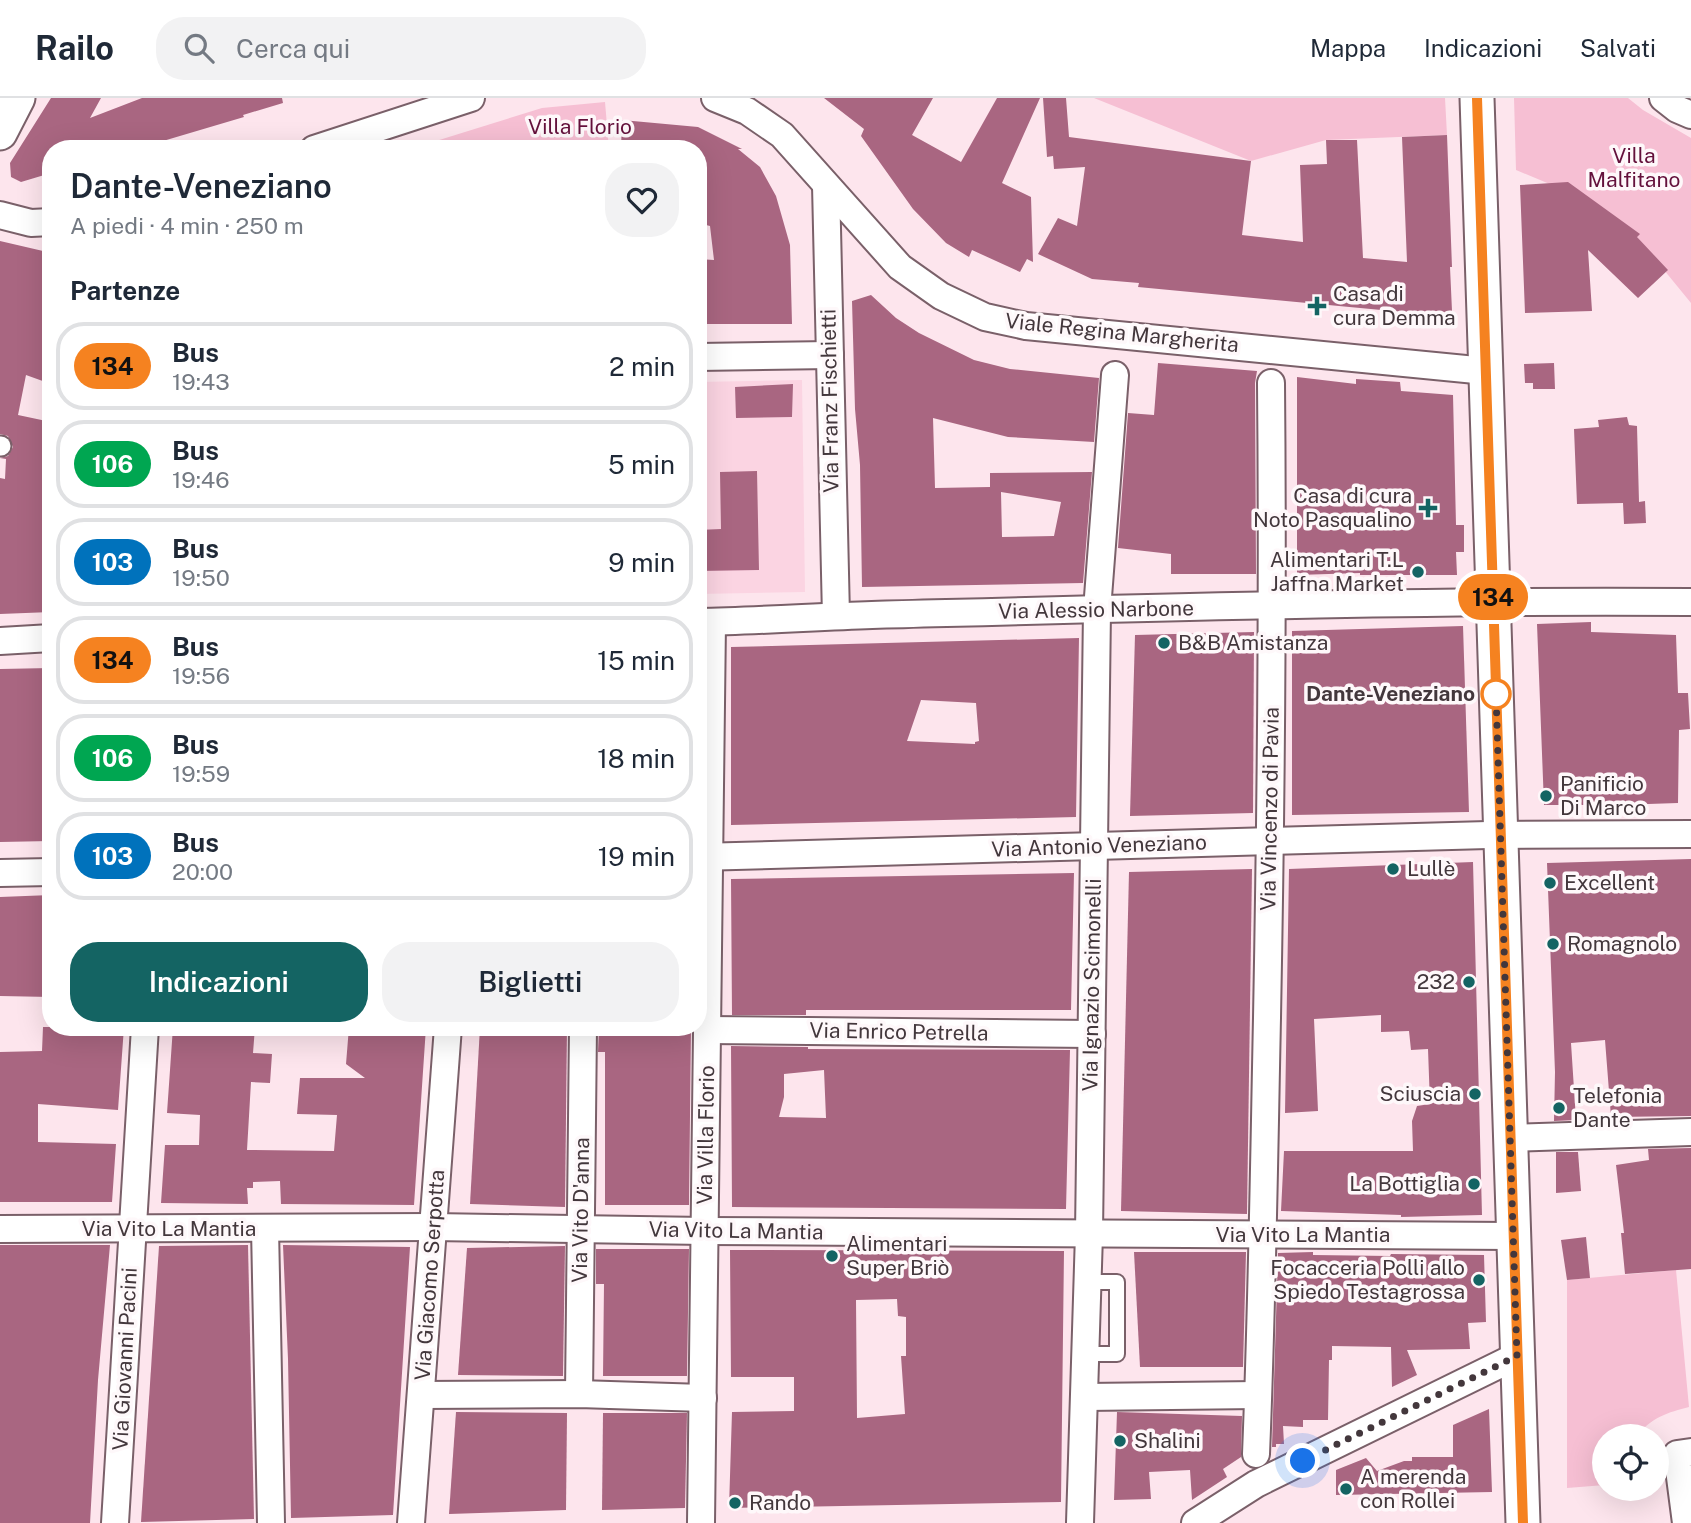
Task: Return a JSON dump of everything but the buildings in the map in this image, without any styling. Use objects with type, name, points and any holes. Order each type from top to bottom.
[{"type":"street","points":[[0,133],[18,98]]},
{"type":"street","points":[[342,140],[471,98]]},
{"type":"street","name":"Viale Regina Margherita","points":[[715,98],[747,111],[782,135],[900,267],[941,296],[985,317],[1026,326],[1486,371]]},
{"type":"street","points":[[1477,98],[1522,1523]]},
{"type":"street","points":[[1663,98],[1677,109],[1691,115]]},
{"type":"street","name":"Via Franz Fischietti","points":[[826,185],[836,616]]},
{"type":"street","points":[[0,215],[31,223],[42,222]]},
{"type":"street","points":[[707,357],[830,355]]},
{"type":"street","name":"Via Ignazio Scimonelli","points":[[1080,1523],[1089,1234],[1097,610],[1115,375]]},
{"type":"street","name":"Via Vincenzo di Pavia","points":[[1256,1454],[1270,841],[1273,605],[1271,383]]},
{"type":"street","name":"Via Alessio Narbone","points":[[707,622],[1273,605],[1493,601],[1691,602]]},
{"type":"street","points":[[0,641],[42,639]]},
{"type":"street","name":"Via Antonio Veneziano","points":[[707,856],[1500,835],[1691,834]]},
{"type":"street","points":[[0,873],[42,872]]},
{"type":"street","name":"Via Enrico Petrella","points":[[707,1030],[1091,1034]]},
{"type":"street","name":"Via Giovanni Pacini","points":[[115,1523],[144,1036]]},
{"type":"street","name":"Via Giacomo Serpotta","points":[[411,1523],[447,1036]]},
{"type":"street","name":"Via Vito D'anna","points":[[579,1394],[583,1036]]},
{"type":"street","name":"Via Villa Florio","points":[[701,1523],[707,1036]]},
{"type":"street","points":[[1510,1138],[1691,1132]]},
{"type":"street","name":"Via Vito La Mantia","points":[[0,1229],[433,1227],[1513,1236]]},
{"type":"street","points":[[265,1228],[271,1523]]},
{"type":"street","points":[[1195,1523],[1256,1484],[1517,1356]]},
{"type":"street","points":[[421,1395],[579,1394],[702,1398]]},
{"type":"street","points":[[1085,1397],[1258,1395]]},
{"type":"street","points":[[1686,1523],[1677,1454],[1691,1451]]},
{"type":"shaded area","points":[[802,380],[805,592],[707,594],[707,382]]},
{"type":"green space","points":[[1094,98],[1445,98],[1447,135],[1326,140],[1251,161]]},
{"type":"green space","name":"Villa Malfitano","points":[[1514,98],[1628,98],[1691,138],[1691,303],[1637,237],[1583,198],[1516,170]]},
{"type":"green space","name":"Villa Florio","points":[[605,102],[608,140],[439,140],[542,108]]},
{"type":"green space","points":[[1676,1270],[1689,1407],[1648,1424],[1592,1424],[1592,1486],[1567,1488],[1567,1280]]},
{"type":"bus line","name":"134","points":[[1477,98],[1523,1523]]},
{"type":"place","name":"Casa di cura Demma","points":[[1317,306]]},
{"type":"place","name":"Casa di cura Noto Pasqualino","points":[[1428,508]]},
{"type":"place","name":"Alimentari T.L Jaffna Market","points":[[1418,572]]},
{"type":"place","name":"B&B Amistanza","points":[[1164,643]]},
{"type":"place","name":"Dante-Veneziano","points":[[1496,694]]},
{"type":"place","name":"Panificio Di Marco","points":[[1546,796]]},
{"type":"place","name":"Lullè","points":[[1393,869]]},
{"type":"place","name":"Excellent","points":[[1550,883]]},
{"type":"place","name":"Romagnolo","points":[[1553,944]]},
{"type":"place","name":"232","points":[[1469,982]]},
{"type":"place","name":"Sciuscia","points":[[1475,1094]]},
{"type":"place","name":"Telefonia Dante","points":[[1559,1108]]},
{"type":"place","name":"La Bottiglia","points":[[1474,1184]]},
{"type":"place","name":"Alimentari Super Briò","points":[[832,1256]]},
{"type":"place","name":"Focacceria Polli allo Spiedo Testagrossa","points":[[1479,1280]]},
{"type":"place","name":"Shalini","points":[[1120,1441]]},
{"type":"place","name":"A merenda con Rollei","points":[[1346,1489]]},
{"type":"place","name":"Rando","points":[[735,1503]]},
{"type":"route","points":[[1303,1461],[1517,1356],[1496,694]]}]
